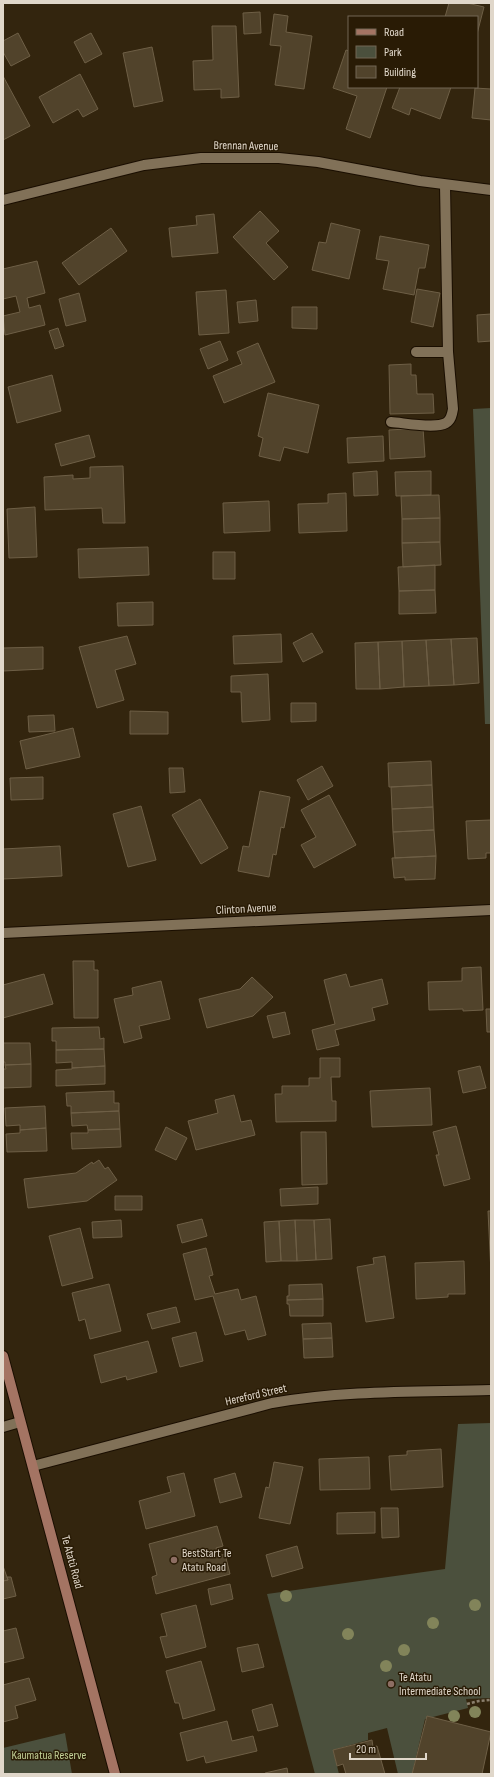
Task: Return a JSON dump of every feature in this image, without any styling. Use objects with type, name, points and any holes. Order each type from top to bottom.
[{"type":"main road","name":"Te Atatū Road","points":[[3,1356],[115,1774]]},
{"type":"street","name":"Brennan Avenue","points":[[3,200],[144,165],[216,158],[279,158],[318,162],[445,185],[491,190]]},
{"type":"street","points":[[391,422],[437,425],[447,423],[452,418],[453,409],[448,352],[445,185]]},
{"type":"street","points":[[416,352],[448,352]]},
{"type":"street","name":"Clinton Avenue","points":[[3,933],[491,910]]},
{"type":"street","name":"Hereford Street","points":[[33,1466],[272,1403],[298,1398],[332,1395],[491,1390]]},
{"type":"street","points":[[3,1427],[20,1422]]},
{"type":"path","points":[[467,1704],[491,1700]]},
{"type":"green space","points":[[491,408],[491,724],[485,724],[473,409]]},
{"type":"green space","name":"Te Atatu Intermediate School","points":[[491,1423],[491,1698],[466,1699],[468,1708],[425,1719],[412,1774],[398,1774],[387,1728],[368,1733],[368,1740],[333,1750],[339,1774],[315,1774],[267,1594],[445,1569],[458,1424]]},
{"type":"green space","name":"Kaumatua Reserve","points":[[65,1733],[72,1774],[3,1774],[3,1748]]},
{"type":"building","points":[[449,3],[467,3],[484,7],[478,30],[478,16],[445,16]]},
{"type":"building","points":[[260,12],[261,33],[244,34],[243,13]]},
{"type":"building","points":[[274,14],[288,16],[286,32],[312,36],[304,89],[275,85],[281,46],[270,45]]},
{"type":"building","points":[[212,26],[236,26],[239,97],[221,98],[221,89],[194,90],[193,61],[213,60]]},
{"type":"building","points":[[18,33],[30,56],[11,66],[3,52],[3,41]]},
{"type":"building","points":[[91,33],[102,54],[85,63],[74,42]]},
{"type":"building","points":[[152,47],[163,101],[134,107],[123,53]]},
{"type":"building","points":[[346,50],[348,51],[348,88],[387,88],[370,138],[346,129],[357,96],[333,88]]},
{"type":"building","points":[[80,74],[98,109],[83,117],[78,109],[53,123],[39,97]]},
{"type":"building","points":[[3,76],[30,126],[3,140]]},
{"type":"building","points":[[400,88],[451,88],[440,119],[411,108],[409,115],[392,108]]},
{"type":"building","points":[[475,88],[491,89],[491,120],[472,118]]},
{"type":"building","points":[[260,211],[279,231],[266,243],[288,267],[274,280],[233,237]]},
{"type":"building","points":[[214,214],[218,253],[172,257],[169,228],[197,225],[196,216]]},
{"type":"building","points":[[331,223],[360,230],[349,279],[312,270],[319,242],[326,243]]},
{"type":"building","points":[[111,228],[127,251],[79,285],[62,263]]},
{"type":"building","points":[[380,236],[429,245],[425,268],[419,268],[414,295],[383,289],[389,261],[376,259]]},
{"type":"building","points":[[37,261],[45,293],[27,298],[29,308],[40,305],[45,325],[5,335],[3,316],[20,312],[16,296],[3,299],[3,269]]},
{"type":"building","points":[[417,289],[440,293],[433,327],[411,322]]},
{"type":"building","points":[[226,290],[229,333],[199,335],[196,292]]},
{"type":"building","points":[[79,293],[86,321],[66,326],[59,299]]},
{"type":"building","points":[[256,300],[258,321],[239,323],[237,302]]},
{"type":"building","points":[[292,307],[317,307],[317,329],[292,328]]},
{"type":"building","points":[[491,314],[491,341],[478,342],[477,315]]},
{"type":"building","points":[[58,328],[64,346],[55,349],[49,331]]},
{"type":"building","points":[[220,341],[228,360],[208,369],[200,349]]},
{"type":"building","points":[[258,343],[275,382],[224,403],[213,376],[242,364],[237,352]]},
{"type":"building","points":[[411,364],[411,375],[416,375],[417,394],[433,394],[434,413],[390,414],[389,365]]},
{"type":"building","points":[[52,375],[61,411],[17,423],[8,387]]},
{"type":"building","points":[[268,393],[319,405],[308,453],[284,447],[280,461],[259,456],[263,438],[258,436]]},
{"type":"building","points":[[423,428],[425,457],[390,459],[389,430]]},
{"type":"building","points":[[89,435],[95,457],[61,466],[55,444]]},
{"type":"building","points":[[383,436],[384,461],[348,463],[347,438]]},
{"type":"building","points":[[123,466],[125,523],[103,523],[102,508],[45,510],[44,477],[73,475],[73,479],[90,478],[90,467]]},
{"type":"building","points":[[377,471],[378,495],[354,496],[353,473]]},
{"type":"building","points":[[431,471],[431,495],[396,496],[395,472]]},
{"type":"building","points":[[346,493],[347,531],[299,533],[298,504],[328,503],[328,494]]},
{"type":"building","points":[[439,495],[440,518],[402,519],[401,496]]},
{"type":"building","points":[[269,501],[270,531],[224,533],[223,503]]},
{"type":"building","points":[[35,507],[37,557],[9,558],[7,509]]},
{"type":"building","points":[[440,518],[440,542],[402,543],[402,519]]},
{"type":"building","points":[[440,542],[441,565],[403,567],[402,543]]},
{"type":"building","points":[[148,547],[149,575],[79,578],[78,549]]},
{"type":"building","points":[[213,552],[235,552],[235,579],[213,579]]},
{"type":"building","points":[[435,565],[435,590],[399,591],[398,567]]},
{"type":"building","points":[[435,590],[436,613],[399,614],[399,591]]},
{"type":"building","points":[[153,602],[153,625],[118,626],[117,603]]},
{"type":"building","points":[[312,633],[323,652],[303,662],[293,643]]},
{"type":"building","points":[[281,634],[282,662],[234,664],[233,636]]},
{"type":"building","points":[[127,636],[136,664],[115,670],[124,700],[97,708],[79,647]]},
{"type":"building","points":[[477,638],[479,683],[454,685],[451,639]]},
{"type":"building","points":[[451,639],[454,685],[429,686],[426,640]]},
{"type":"building","points":[[426,640],[429,686],[404,687],[402,641]]},
{"type":"building","points":[[402,641],[404,687],[380,689],[378,642]]},
{"type":"building","points":[[378,642],[380,689],[356,689],[355,643]]},
{"type":"building","points":[[43,647],[43,669],[3,671],[3,648]]},
{"type":"building","points":[[268,674],[270,720],[242,722],[241,692],[231,692],[231,676]]},
{"type":"building","points":[[291,703],[316,703],[316,721],[291,722]]},
{"type":"building","points":[[130,711],[168,712],[168,734],[130,734]]},
{"type":"building","points":[[54,715],[55,731],[29,732],[28,716]]},
{"type":"building","points":[[73,728],[80,757],[26,769],[20,741]]},
{"type":"building","points":[[431,761],[432,785],[389,787],[388,763]]},
{"type":"building","points":[[322,766],[333,786],[308,800],[297,780]]},
{"type":"building","points":[[169,768],[183,768],[185,792],[170,793]]},
{"type":"building","points":[[43,777],[43,799],[11,800],[10,778]]},
{"type":"building","points":[[432,785],[433,807],[392,809],[391,787]]},
{"type":"building","points":[[260,791],[290,797],[284,828],[281,827],[276,855],[273,854],[269,877],[238,871],[243,846],[249,847]]},
{"type":"building","points":[[329,795],[356,845],[314,868],[301,845],[316,837],[301,810]]},
{"type":"building","points":[[200,799],[228,848],[201,864],[172,815]]},
{"type":"building","points":[[141,806],[156,860],[128,867],[113,814]]},
{"type":"building","points":[[433,807],[434,830],[393,832],[392,809]]},
{"type":"building","points":[[491,820],[491,853],[486,853],[486,858],[468,859],[466,821]]},
{"type":"building","points":[[434,830],[436,856],[395,858],[393,832]]},
{"type":"building","points":[[60,846],[62,876],[3,879],[3,849]]},
{"type":"building","points":[[436,856],[435,879],[405,880],[405,877],[394,878],[392,858]]},
{"type":"building","points":[[73,961],[94,961],[94,970],[98,970],[98,1018],[74,1018]]},
{"type":"building","points":[[481,967],[483,1010],[429,1010],[428,982],[462,981],[462,968]]},
{"type":"building","points":[[44,974],[53,1004],[3,1018],[3,985]]},
{"type":"building","points":[[346,974],[350,987],[382,979],[388,1004],[372,1008],[375,1020],[335,1030],[339,1045],[317,1050],[312,1030],[335,1024],[324,980]]},
{"type":"building","points":[[252,977],[273,997],[253,1016],[207,1028],[199,999],[240,989]]},
{"type":"building","points":[[161,981],[170,1019],[139,1026],[142,1038],[124,1043],[114,999],[133,995],[132,988]]},
{"type":"building","points":[[486,1009],[491,1009],[491,1032],[487,1032]]},
{"type":"building","points":[[285,1012],[290,1034],[273,1038],[267,1016]]},
{"type":"building","points":[[99,1027],[100,1039],[104,1038],[104,1049],[56,1050],[56,1041],[52,1041],[52,1028]]},
{"type":"building","points":[[3,1043],[30,1043],[31,1064],[5,1065],[5,1062],[3,1062]]},
{"type":"building","points":[[104,1049],[105,1066],[72,1068],[72,1062],[56,1063],[56,1050]]},
{"type":"building","points":[[320,1058],[340,1058],[340,1077],[331,1077],[332,1101],[336,1101],[336,1121],[276,1122],[275,1094],[282,1094],[282,1086],[309,1086],[309,1078],[320,1078]]},
{"type":"building","points":[[31,1064],[31,1087],[3,1088],[3,1069],[6,1069],[5,1065]]},
{"type":"building","points":[[105,1066],[105,1084],[56,1086],[56,1070]]},
{"type":"building","points":[[480,1066],[486,1088],[463,1093],[458,1071]]},
{"type":"building","points":[[430,1088],[432,1125],[372,1127],[370,1091]]},
{"type":"building","points":[[114,1091],[114,1103],[119,1103],[119,1111],[71,1113],[71,1106],[67,1106],[66,1093]]},
{"type":"building","points":[[234,1095],[241,1122],[251,1120],[255,1135],[196,1150],[188,1121],[218,1113],[215,1100]]},
{"type":"building","points":[[45,1106],[46,1128],[20,1130],[20,1125],[6,1126],[5,1108]]},
{"type":"building","points":[[119,1111],[120,1129],[88,1130],[87,1125],[72,1126],[71,1113]]},
{"type":"building","points":[[456,1126],[470,1179],[444,1186],[436,1155],[439,1155],[433,1132]]},
{"type":"building","points":[[166,1127],[187,1138],[176,1160],[155,1150]]},
{"type":"building","points":[[46,1128],[47,1151],[7,1152],[6,1134],[20,1133],[20,1130]]},
{"type":"building","points":[[120,1129],[121,1147],[72,1149],[71,1133],[88,1133],[88,1130]]},
{"type":"building","points":[[301,1132],[326,1132],[327,1184],[302,1185]]},
{"type":"building","points":[[99,1160],[105,1169],[108,1167],[117,1180],[87,1201],[28,1208],[24,1179],[76,1173],[92,1162],[93,1164]]},
{"type":"building","points":[[318,1187],[318,1204],[281,1206],[280,1189]]},
{"type":"building","points":[[115,1196],[142,1196],[142,1210],[115,1210]]},
{"type":"building","points":[[488,1211],[491,1211],[491,1273]]},
{"type":"building","points":[[202,1219],[207,1236],[182,1243],[177,1225]]},
{"type":"building","points":[[330,1219],[332,1259],[316,1260],[314,1220]]},
{"type":"building","points":[[121,1220],[122,1237],[93,1238],[92,1222]]},
{"type":"building","points":[[295,1220],[297,1261],[281,1261],[279,1221]]},
{"type":"building","points":[[295,1220],[314,1220],[316,1260],[297,1261]]},
{"type":"building","points":[[279,1221],[281,1261],[266,1262],[264,1222]]},
{"type":"building","points":[[80,1228],[93,1278],[62,1286],[49,1236]]},
{"type":"building","points":[[206,1248],[213,1275],[209,1276],[215,1294],[238,1289],[241,1300],[256,1296],[266,1335],[248,1340],[245,1330],[225,1335],[213,1296],[195,1300],[183,1254]]},
{"type":"building","points":[[385,1256],[394,1318],[366,1322],[357,1267],[374,1264],[373,1258]]},
{"type":"building","points":[[464,1261],[465,1294],[448,1294],[448,1297],[416,1299],[415,1263]]},
{"type":"building","points":[[109,1284],[121,1331],[90,1339],[85,1319],[79,1321],[72,1293]]},
{"type":"building","points":[[322,1284],[323,1299],[287,1300],[287,1296],[289,1296],[289,1285]]},
{"type":"building","points":[[323,1299],[323,1316],[290,1316],[289,1304],[287,1304],[287,1300]]},
{"type":"building","points":[[176,1307],[180,1322],[152,1329],[147,1314]]},
{"type":"building","points":[[331,1323],[332,1338],[303,1339],[302,1324]]},
{"type":"building","points":[[196,1332],[203,1361],[180,1367],[172,1338]]},
{"type":"building","points":[[332,1338],[333,1357],[304,1358],[303,1339]]},
{"type":"building","points":[[148,1341],[157,1372],[127,1380],[126,1376],[101,1383],[94,1355]]},
{"type":"building","points":[[441,1449],[443,1487],[391,1490],[389,1456],[407,1455],[407,1451]]},
{"type":"building","points":[[369,1457],[370,1489],[320,1490],[319,1459]]},
{"type":"building","points":[[274,1462],[303,1467],[290,1524],[259,1518],[266,1487],[269,1488]]},
{"type":"building","points":[[184,1473],[195,1516],[146,1529],[139,1501],[171,1492],[167,1477]]},
{"type":"building","points":[[235,1473],[242,1497],[220,1503],[214,1479]]},
{"type":"building","points":[[381,1508],[398,1508],[399,1537],[382,1538]]},
{"type":"building","points":[[375,1512],[375,1533],[337,1534],[337,1513]]},
{"type":"building","points":[[217,1526],[223,1546],[216,1548],[219,1556],[225,1554],[230,1574],[156,1594],[152,1577],[157,1575],[149,1544]]},
{"type":"building","points":[[297,1546],[303,1568],[272,1577],[266,1555]]},
{"type":"building","points":[[3,1566],[8,1580],[3,1581]]},
{"type":"building","points":[[7,1577],[11,1577],[16,1596],[3,1599],[3,1581],[8,1580]]},
{"type":"building","points":[[230,1584],[233,1599],[211,1605],[208,1589]]},
{"type":"building","points":[[196,1605],[206,1647],[166,1658],[160,1637],[167,1636],[161,1614]]},
{"type":"building","points":[[16,1628],[24,1658],[3,1663],[3,1631]]},
{"type":"building","points":[[258,1644],[264,1667],[242,1672],[237,1648]]},
{"type":"building","points":[[201,1661],[215,1710],[183,1719],[179,1703],[175,1703],[166,1671]]},
{"type":"building","points":[[29,1678],[36,1700],[15,1706],[18,1718],[3,1722],[3,1685]]},
{"type":"building","points":[[272,1704],[278,1726],[258,1731],[252,1710]]},
{"type":"building","points":[[427,1716],[491,1732],[482,1774],[412,1774]]},
{"type":"building","points":[[227,1721],[232,1741],[253,1736],[257,1751],[206,1763],[204,1756],[187,1761],[180,1733]]},
{"type":"building","points":[[372,1740],[373,1747],[377,1746],[385,1774],[346,1774],[343,1764],[337,1766],[333,1750]]},
{"type":"building","points":[[287,1768],[288,1774],[265,1774],[265,1773]]},
{"type":"place","name":"BestStart Te Atatu Road","points":[[174,1560]]},
{"type":"place","name":"Te Atatu Intermediate School","points":[[391,1684]]}]
